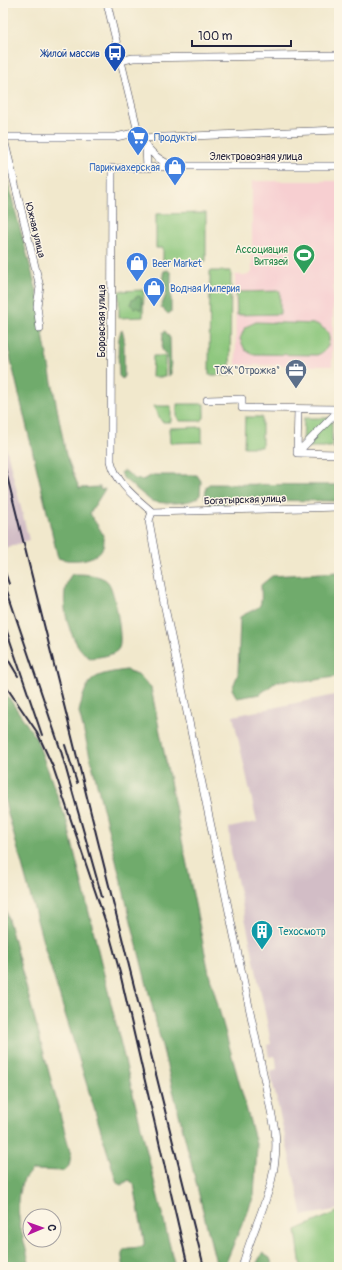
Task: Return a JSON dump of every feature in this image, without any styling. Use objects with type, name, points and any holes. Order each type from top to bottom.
[{"type":"street","points":[[107,3],[139,135],[146,148],[156,157],[174,166]]},
{"type":"street","points":[[120,61],[133,58],[339,55]]},
{"type":"street","name":"Южная улица","points":[[40,329],[37,306],[40,287],[18,202],[4,136],[116,137],[139,135],[339,130]]},
{"type":"street","points":[[146,148],[147,168]]},
{"type":"street","name":"Электровозная улица","points":[[147,168],[174,166],[339,166]]},
{"type":"street","name":"Боровская улица","points":[[147,168],[112,168],[111,461],[113,471],[119,481],[152,512]]},
{"type":"street","points":[[207,400],[242,400],[242,408],[339,410]]},
{"type":"street","points":[[298,409],[297,454],[338,454],[339,433]]},
{"type":"street","points":[[297,447],[303,447],[339,410]]},
{"type":"street","name":"Богатырская улица","points":[[152,512],[339,507]]},
{"type":"street","points":[[152,512],[149,521],[164,603],[275,1130],[276,1154],[269,1194],[242,1267]]},
{"type":"shaded area","points":[[252,181],[339,181],[339,279],[334,279],[332,366],[236,365],[235,275],[249,275],[252,272]]},
{"type":"shaded area","points":[[3,435],[29,540],[3,549]]},
{"type":"shaded area","points":[[339,694],[339,1209],[303,1216],[270,1071],[277,1069],[276,1059],[275,1056],[269,1057],[267,1045],[271,1044],[231,851],[229,828],[257,822],[233,716]]},
{"type":"green space","points":[[3,165],[40,303],[44,340],[66,455],[79,488],[100,487],[100,490],[105,489],[90,513],[102,533],[104,541],[103,548],[99,553],[86,559],[64,560],[58,558],[3,327]]},
{"type":"green space","points":[[206,213],[206,261],[163,261],[163,248],[156,248],[156,214]]},
{"type":"green space","points":[[168,270],[171,273],[171,312],[168,314],[161,307],[166,294],[163,274],[164,271]]},
{"type":"green space","points":[[210,271],[231,271],[230,375],[209,375]]},
{"type":"green space","points":[[144,290],[143,317],[119,318],[119,291]]},
{"type":"green space","points":[[280,291],[280,314],[237,315],[236,292]]},
{"type":"green space","points":[[138,296],[141,297],[141,310],[136,307],[134,308],[130,304],[132,300]]},
{"type":"green space","points":[[256,322],[317,324],[327,331],[329,342],[324,351],[317,355],[252,354],[245,350],[240,339],[245,327]]},
{"type":"green space","points":[[122,330],[124,337],[124,376],[122,379],[119,376],[118,352],[119,338]]},
{"type":"green space","points":[[165,331],[170,338],[171,374],[168,376],[167,356],[162,350],[163,332]]},
{"type":"green space","points":[[153,356],[165,356],[165,377],[152,377]]},
{"type":"green space","points":[[177,404],[204,404],[204,418],[200,421],[180,421],[177,416]]},
{"type":"green space","points":[[153,406],[171,406],[171,422],[162,422]]},
{"type":"green space","points":[[245,417],[262,417],[262,447],[244,447]]},
{"type":"green space","points":[[304,418],[332,418],[332,447],[303,447]]},
{"type":"green space","points":[[202,427],[202,442],[170,443],[169,428]]},
{"type":"green space","points":[[125,471],[135,479],[142,480],[153,475],[197,475],[201,481],[200,495],[191,501],[177,503],[151,501],[123,478],[121,472]]},
{"type":"green space","points":[[209,484],[339,485],[339,501],[230,500],[223,504],[209,504],[205,498],[206,487]]},
{"type":"green space","points":[[339,572],[339,678],[334,677],[303,682],[292,679],[276,682],[260,694],[237,698],[232,689],[238,674],[240,617],[257,608],[261,604],[261,585],[272,576]]},
{"type":"green space","points":[[72,574],[86,574],[101,577],[108,582],[111,587],[116,604],[120,635],[119,648],[114,653],[106,656],[90,658],[82,652],[76,642],[67,619],[65,606],[67,583]]},
{"type":"green space","points":[[126,670],[138,674],[151,688],[209,973],[257,1147],[254,1196],[224,1267],[217,1267],[79,712],[85,691],[92,680],[98,676]]},
{"type":"green space","points":[[3,693],[9,698],[36,738],[67,822],[175,1267],[124,1267],[122,1253],[124,1250],[126,1248],[144,1245],[134,1184],[129,1180],[121,1185],[117,1183],[43,942],[3,795]]},
{"type":"green space","points":[[3,900],[71,1155],[69,1166],[64,1171],[32,1170],[24,1179],[20,1190],[18,1214],[22,1234],[22,1248],[26,1248],[29,1262],[27,1267],[3,1267]]},
{"type":"green space","points":[[339,1211],[339,1267],[301,1267],[296,1230]]},
{"type":"green space","points":[[262,1253],[270,1258],[273,1267],[255,1267]]},
{"type":"railway","points":[[3,460],[204,1267]]},
{"type":"railway","points":[[3,566],[9,584]]},
{"type":"railway","points":[[3,579],[61,751],[102,897]]},
{"type":"railway","points":[[3,620],[42,735]]},
{"type":"railway","points":[[3,651],[18,676]]},
{"type":"railway","points":[[3,682],[37,732],[53,767],[108,929],[120,973],[188,1267]]},
{"type":"railway","points":[[65,745],[77,783]]},
{"type":"place","name":"Жилой массив","points":[[115,72]]},
{"type":"place","name":"Продукты","points":[[138,156]]},
{"type":"place","name":"Парикмахерская","points":[[175,186]]},
{"type":"place","name":"Ассоциация Витязей","points":[[304,274]]},
{"type":"place","name":"Beer Market","points":[[137,282]]},
{"type":"place","name":"Водная Империя","points":[[154,308]]},
{"type":"place","name":"ТСЖ \"Отрожка\"","points":[[296,390]]},
{"type":"place","name":"Техосмотр","points":[[262,950]]}]
